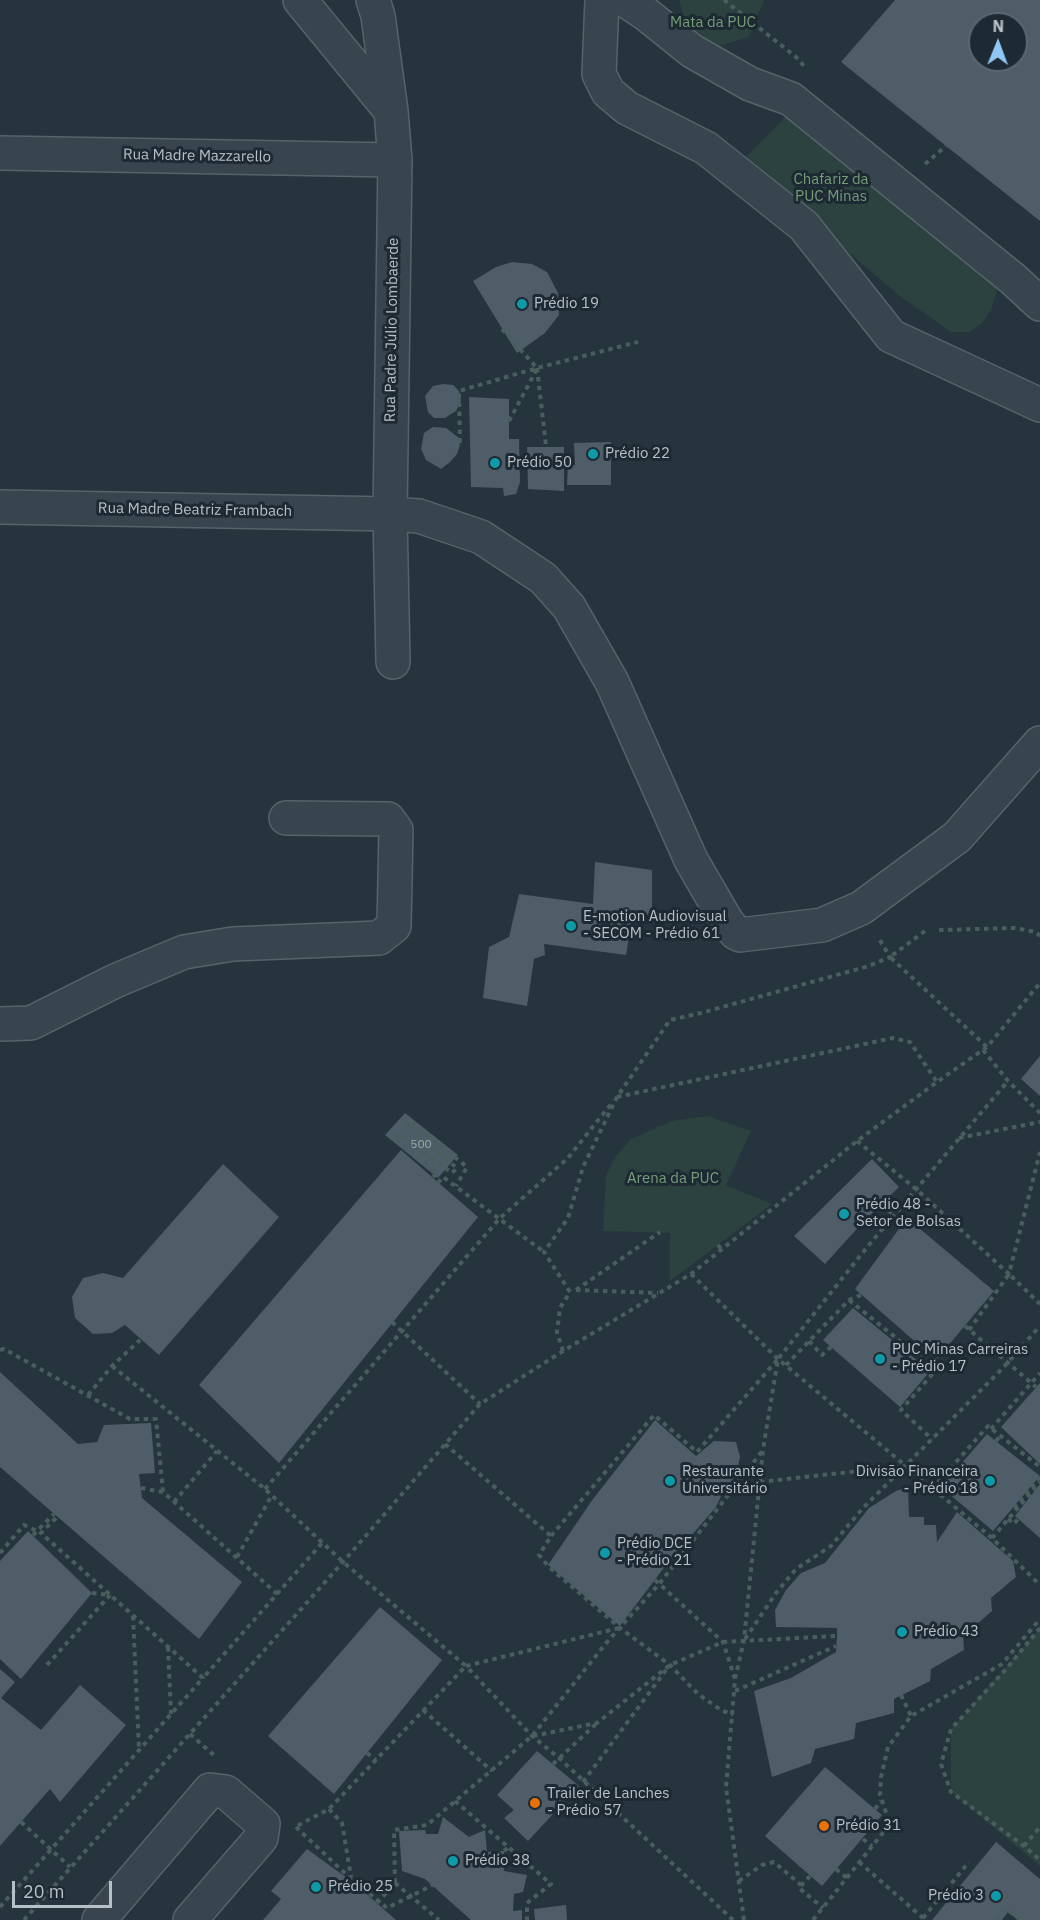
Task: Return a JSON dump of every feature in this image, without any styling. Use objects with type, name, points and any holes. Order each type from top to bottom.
[{"type":"street","points":[[300,0],[391,111]]},
{"type":"street","name":"Rua Padre Júlio Lombaerde","points":[[373,0],[378,16],[395,160],[390,513],[393,662]]},
{"type":"street","points":[[602,0],[599,74],[608,92],[627,108],[706,148],[804,226],[891,336],[1040,405]]},
{"type":"street","points":[[625,0],[692,51],[750,84],[791,99],[1013,279],[1040,304]]},
{"type":"street","name":"Rua Madre Mazzarello","points":[[0,153],[395,160]]},
{"type":"street","name":"Rua Madre Beatriz Frambach","points":[[0,507],[390,513],[419,516],[481,537],[543,578],[569,607],[612,682],[691,860],[727,922],[736,933],[748,935],[822,925],[861,908]]},
{"type":"street","points":[[861,908],[957,837],[1040,743]]},
{"type":"street","points":[[0,1024],[31,1023],[115,981],[184,952],[233,944],[379,938],[394,926],[396,830],[388,819],[286,818]]},
{"type":"street","points":[[99,1920],[210,1790],[226,1792],[263,1824],[261,1838],[190,1920]]},
{"type":"path","points":[[502,329],[537,368],[546,446]]},
{"type":"path","points":[[459,438],[459,445],[459,391],[639,342]]},
{"type":"path","points":[[509,421],[537,368]]},
{"type":"path","points":[[861,908],[890,957],[985,1048],[1008,1081],[1040,1113]]},
{"type":"path","points":[[939,930],[1015,928],[1036,932],[1040,936]]},
{"type":"path","points":[[265,1489],[500,1218],[567,1159],[617,1097],[670,1020],[869,966],[890,957],[926,931]]},
{"type":"path","points":[[24,1920],[343,1562],[480,1404],[691,1274],[857,1141],[985,1048],[1040,983]]},
{"type":"path","points":[[617,1097],[893,1038],[910,1042],[937,1082]]},
{"type":"path","points":[[733,1715],[698,1694],[670,1665],[620,1628],[538,1555],[551,1536],[654,1414],[696,1453],[778,1359],[894,1215],[1008,1081]]},
{"type":"path","points":[[544,1252],[568,1218],[583,1167],[617,1097]]},
{"type":"path","points":[[433,1178],[437,1173],[394,1138],[399,1133],[452,1173],[457,1168],[406,1128],[411,1122],[467,1167],[456,1186]]},
{"type":"path","points":[[958,1138],[1040,1122]]},
{"type":"path","points":[[857,1141],[916,1189],[1040,1304]]},
{"type":"path","points":[[969,1330],[1009,1274],[1040,1152]]},
{"type":"path","points":[[438,1183],[443,1174],[544,1252],[570,1292]]},
{"type":"path","points":[[881,1205],[894,1215]]},
{"type":"path","points":[[563,1351],[557,1332],[560,1308],[570,1292],[660,1232]]},
{"type":"path","points":[[718,1245],[722,1250]]},
{"type":"path","points":[[691,1274],[778,1359],[992,1538],[1040,1585]]},
{"type":"path","points":[[576,1290],[659,1293]]},
{"type":"path","points":[[786,1365],[849,1300],[861,1294]]},
{"type":"path","points":[[849,1300],[936,1370],[901,1410],[932,1439]]},
{"type":"path","points":[[392,1322],[480,1404]]},
{"type":"path","points":[[964,1326],[1036,1387]]},
{"type":"path","points":[[744,1640],[776,1593],[796,1569],[831,1546],[862,1509],[1007,1363],[1040,1326]]},
{"type":"path","points":[[88,1395],[112,1366],[140,1340]]},
{"type":"path","points":[[809,1341],[822,1355],[831,1347]]},
{"type":"path","points":[[0,1350],[4,1350],[130,1419],[156,1419],[163,1492]]},
{"type":"path","points":[[744,1920],[726,1787],[735,1679],[744,1640],[763,1449],[778,1359]]},
{"type":"path","points":[[112,1366],[265,1489],[343,1562],[466,1666],[532,1736],[559,1758],[733,1920]]},
{"type":"path","points":[[991,1429],[1040,1373]]},
{"type":"path","points":[[932,1489],[988,1426],[1040,1467]]},
{"type":"path","points":[[996,1441],[1000,1436]]},
{"type":"path","points":[[445,1444],[551,1536]]},
{"type":"path","points":[[378,1902],[395,1883],[394,1830],[427,1826],[532,1736],[763,1449]]},
{"type":"path","points":[[174,1502],[217,1450]]},
{"type":"path","points":[[760,1482],[906,1466]]},
{"type":"path","points":[[995,1527],[997,1528],[1040,1477]]},
{"type":"path","points":[[992,1538],[1040,1482]]},
{"type":"path","points":[[141,1488],[163,1492],[277,1594]]},
{"type":"path","points":[[237,1557],[272,1495]]},
{"type":"path","points":[[33,1535],[55,1515],[41,1533]]},
{"type":"path","points":[[1008,1519],[1014,1524],[1018,1519]]},
{"type":"path","points":[[0,1553],[24,1525],[41,1533],[203,1678]]},
{"type":"path","points":[[0,1907],[324,1542]]},
{"type":"path","points":[[658,1582],[723,1642],[735,1679]]},
{"type":"path","points":[[92,1593],[111,1595]]},
{"type":"path","points":[[47,1665],[111,1595]]},
{"type":"path","points":[[133,1615],[139,1750]]},
{"type":"path","points":[[813,1920],[890,1824],[880,1795],[881,1778],[888,1748],[911,1716],[1002,1664],[1040,1619]]},
{"type":"path","points":[[433,1885],[387,1908],[351,1879],[295,1827],[329,1809],[466,1666],[620,1628]]},
{"type":"path","points":[[1040,1628],[951,1729],[941,1764],[951,1792],[1040,1860]]},
{"type":"path","points":[[553,1764],[597,1723],[670,1665],[723,1642],[837,1636]]},
{"type":"path","points":[[735,1690],[836,1646]]},
{"type":"path","points":[[168,1647],[171,1714]]},
{"type":"path","points":[[1002,1664],[1007,1668]]},
{"type":"path","points":[[583,1782],[670,1665]]},
{"type":"path","points":[[901,1695],[911,1716]]},
{"type":"path","points":[[423,1710],[492,1771]]},
{"type":"path","points":[[532,1736],[597,1723]]},
{"type":"path","points":[[189,1734],[220,1760]]},
{"type":"path","points":[[367,1753],[376,1760]]},
{"type":"path","points":[[875,1809],[882,1800]]},
{"type":"path","points":[[455,1801],[551,1884],[527,1903],[527,1920]]},
{"type":"path","points":[[329,1809],[342,1823],[351,1879]]},
{"type":"path","points":[[21,1822],[70,1867]]},
{"type":"path","points":[[1024,1846],[1040,1827]]},
{"type":"path","points":[[862,1839],[872,1846]]},
{"type":"path","points":[[504,1851],[508,1847]]},
{"type":"path","points":[[739,1881],[762,1865],[774,1862],[801,1885]]},
{"type":"path","points":[[860,1862],[922,1919],[969,1862]]},
{"type":"path","points":[[836,1869],[847,1878]]},
{"type":"path","points":[[810,1876],[799,1888],[823,1908]]},
{"type":"path","points":[[395,1883],[439,1920]]},
{"type":"path","points":[[997,1920],[1006,1909],[1020,1920]]},
{"type":"green space","name":"Mata da PUC","points":[[679,0],[764,0],[749,37],[712,48],[696,42],[686,24]]},
{"type":"green space","name":"Chafariz da PUC Minas","points":[[790,113],[999,284],[991,310],[981,324],[969,332],[951,332],[901,297],[741,162]]},
{"type":"green space","name":"Arena da PUC","points":[[708,1116],[751,1131],[726,1185],[772,1204],[670,1281],[670,1233],[603,1231],[606,1175],[615,1157],[630,1140],[671,1121]]},
{"type":"green space","points":[[1040,1628],[1040,1866],[951,1792],[951,1729]]},
{"type":"building","points":[[895,0],[1040,0],[1040,221],[841,62]]},
{"type":"building","name":"Prédio 19","points":[[512,262],[532,264],[547,272],[558,293],[559,315],[545,333],[517,353],[473,281],[496,267]]},
{"type":"building","points":[[453,385],[459,391],[461,401],[456,411],[445,418],[434,418],[428,412],[425,396],[433,386]]},
{"type":"building","name":"Prédio 50","points":[[469,397],[509,399],[509,439],[519,439],[520,482],[516,494],[504,496],[503,488],[471,487]]},
{"type":"building","points":[[433,427],[446,428],[459,438],[460,445],[457,454],[441,469],[426,460],[421,449],[424,433]]},
{"type":"building","name":"Prédio 22","points":[[611,442],[611,485],[567,485],[568,465],[575,465],[574,443]]},
{"type":"building","points":[[527,447],[564,447],[564,491],[528,489]]},
{"type":"building","name":"E-motion Audiovisual - SECOM - Prédio 61","points":[[595,862],[652,870],[652,915],[633,913],[626,955],[544,944],[545,955],[534,959],[527,1006],[483,998],[489,947],[509,937],[519,894],[593,904]]},
{"type":"building","points":[[1040,1056],[1040,1096],[1021,1079]]},
{"type":"building","points":[[405,1113],[458,1155],[438,1178],[385,1135]]},
{"type":"building","points":[[401,1150],[478,1217],[279,1463],[199,1385]]},
{"type":"building","name":"Prédio 48 - Setor de Bolsas","points":[[872,1159],[899,1187],[825,1264],[794,1236]]},
{"type":"building","points":[[223,1164],[279,1217],[159,1355],[125,1325],[112,1333],[93,1334],[75,1318],[72,1297],[83,1278],[103,1273],[123,1278]]},
{"type":"building","points":[[907,1218],[994,1291],[936,1360],[855,1289]]},
{"type":"building","name":"PUC Minas Carreiras - Prédio 17","points":[[853,1308],[930,1371],[900,1407],[823,1340]]},
{"type":"building","points":[[0,1372],[78,1444],[97,1442],[104,1425],[151,1423],[155,1473],[139,1474],[142,1498],[242,1582],[199,1639],[0,1467]]},
{"type":"building","points":[[1040,1383],[1040,1464],[1001,1427]]},
{"type":"building","points":[[655,1420],[696,1456],[714,1441],[736,1442],[740,1457],[736,1475],[716,1507],[666,1565],[620,1626],[548,1565],[593,1499]]},
{"type":"building","name":"Divisão Financeira - Prédio 18","points":[[987,1434],[1040,1476],[993,1531],[941,1487]]},
{"type":"building","points":[[1040,1484],[1040,1538],[1015,1516]]},
{"type":"building","name":"Prédio 43","points":[[908,1487],[909,1517],[924,1517],[924,1525],[936,1525],[937,1542],[957,1512],[1013,1561],[1016,1577],[991,1598],[992,1611],[963,1636],[964,1650],[931,1669],[930,1681],[894,1699],[894,1713],[856,1723],[854,1739],[815,1749],[811,1763],[772,1777],[754,1691],[791,1678],[836,1652],[837,1636],[837,1628],[776,1627],[775,1610],[786,1590],[801,1573],[825,1563],[869,1508],[896,1491]]},
{"type":"building","points":[[28,1531],[92,1593],[21,1679],[0,1659],[0,1561]]},
{"type":"building","points":[[380,1607],[442,1660],[334,1794],[268,1736]]},
{"type":"building","points":[[0,1669],[15,1682],[1,1698],[41,1730],[80,1685],[126,1725],[60,1802],[50,1789],[0,1846]]},
{"type":"building","name":"Trailer de Lanches - Prédio 57","points":[[537,1751],[579,1786],[528,1841],[504,1818],[514,1810],[497,1795]]},
{"type":"building","name":"Prédio 31","points":[[825,1767],[882,1815],[822,1886],[765,1836]]},
{"type":"building","name":"Prédio 38","points":[[443,1817],[469,1837],[485,1830],[487,1852],[504,1851],[504,1871],[527,1875],[523,1892],[514,1894],[513,1911],[522,1910],[522,1920],[471,1920],[425,1879],[402,1871],[399,1831],[425,1830],[426,1834],[438,1834]]},
{"type":"building","name":"Prédio 3","points":[[996,1842],[1040,1879],[1040,1920],[1018,1920],[1008,1912],[1002,1920],[932,1920]]},
{"type":"building","name":"Prédio 25","points":[[307,1849],[354,1883],[396,1920],[263,1920],[281,1899],[271,1891]]},
{"type":"building","points":[[566,1905],[567,1920],[535,1920],[534,1909]]},
{"type":"place","name":"Prédio 19","points":[[522,304]]},
{"type":"place","name":"Prédio 22","points":[[593,454]]},
{"type":"place","name":"Prédio 50","points":[[495,463]]},
{"type":"place","name":"E-motion Audiovisual - SECOM - Prédio 61","points":[[571,926]]},
{"type":"place","name":"Prédio 48 - Setor de Bolsas","points":[[844,1214]]},
{"type":"place","name":"PUC Minas Carreiras - Prédio 17","points":[[880,1359]]},
{"type":"place","name":"Restaurante Universitário","points":[[670,1481]]},
{"type":"place","name":"Divisão Financeira - Prédio 18","points":[[990,1481]]},
{"type":"place","name":"Prédio DCE - Prédio 21","points":[[605,1553]]},
{"type":"place","name":"Prédio 43","points":[[902,1632]]},
{"type":"place","name":"Trailer de Lanches - Prédio 57","points":[[535,1803]]},
{"type":"place","name":"Prédio 31","points":[[824,1826]]},
{"type":"place","name":"Prédio 38","points":[[453,1861]]},
{"type":"place","name":"Prédio 25","points":[[316,1887]]},
{"type":"place","name":"Prédio 3","points":[[996,1896]]}]
